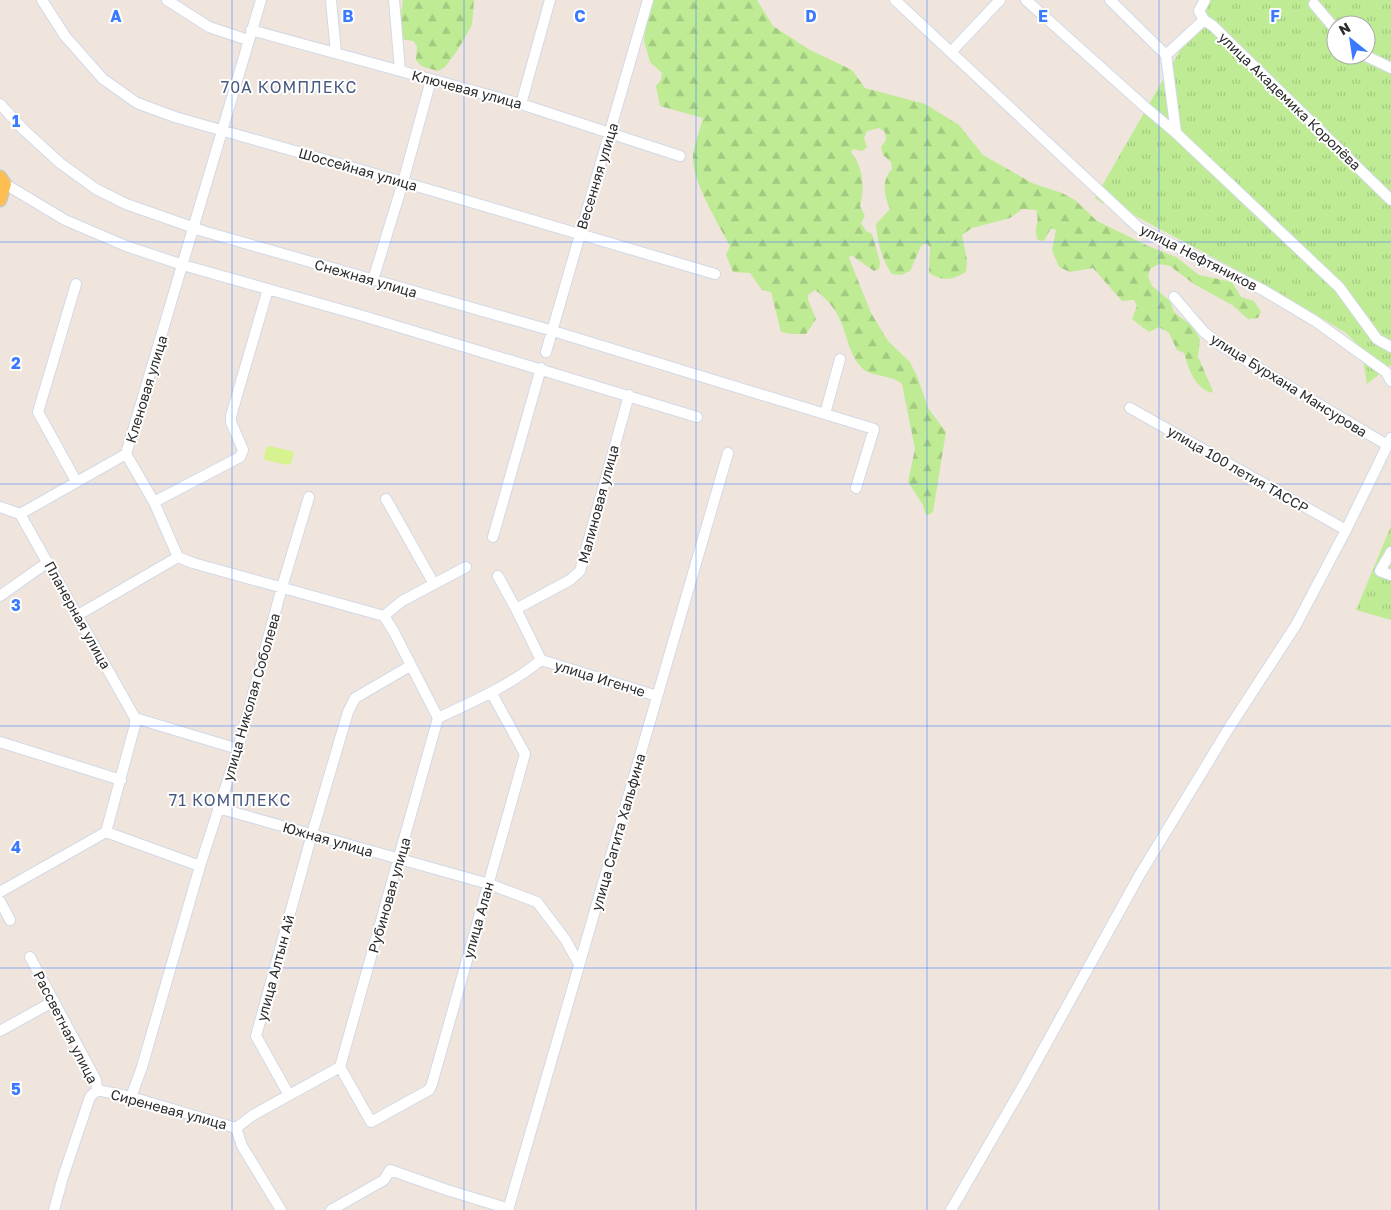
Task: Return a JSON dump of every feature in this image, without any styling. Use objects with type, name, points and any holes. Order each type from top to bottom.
[{"type":"main road","points":[[0,200],[2,181]]},
{"type":"street","name":"Шоссейная улица","points":[[42,0],[65,36],[102,79],[137,102],[175,117],[715,274]]},
{"type":"street","name":"Ключевая улица","points":[[167,0],[209,27],[251,31],[400,70],[521,104],[680,156]]},
{"type":"street","name":"Кленовая улица","points":[[20,514],[126,454],[261,0]]},
{"type":"street","points":[[331,0],[336,53]]},
{"type":"street","points":[[394,0],[400,70]]},
{"type":"street","points":[[521,104],[550,0]]},
{"type":"street","name":"Весенняя улица","points":[[546,352],[648,0]]},
{"type":"street","name":"улица Нефтяников","points":[[895,0],[1139,228],[1263,290],[1315,321],[1386,372],[1391,381]]},
{"type":"street","points":[[951,52],[1000,0]]},
{"type":"street","points":[[1026,0],[1176,133],[1339,287],[1377,339],[1391,347]]},
{"type":"street","points":[[1110,0],[1166,55],[1176,133]]},
{"type":"street","points":[[1166,55],[1204,20],[1199,11],[1205,0]]},
{"type":"street","points":[[1314,4],[1326,18]]},
{"type":"street","name":"улица Академика Королёва","points":[[1204,20],[1213,26],[1391,200]]},
{"type":"street","points":[[1376,61],[1391,68]]},
{"type":"street","points":[[374,280],[431,80]]},
{"type":"street","name":"Снежная улица","points":[[0,104],[23,129],[60,163],[96,189],[126,204],[194,228],[553,330],[874,429],[856,488]]},
{"type":"street","points":[[2,181],[65,220],[126,246],[183,265],[541,368],[697,417]]},
{"type":"street","points":[[76,284],[38,412],[76,481]]},
{"type":"street","points":[[154,502],[240,457],[243,450],[231,422],[231,416],[268,289]]},
{"type":"street","name":"улица Бурхана Мансурова","points":[[1174,297],[1204,332],[1222,346],[1389,442]]},
{"type":"street","points":[[825,414],[840,359]]},
{"type":"street","points":[[493,536],[541,368]]},
{"type":"street","name":"Малиновая улица","points":[[516,609],[570,580],[580,571],[628,395]]},
{"type":"street","name":"улица 100 летия ТАССР","points":[[1130,408],[1346,530]]},
{"type":"street","points":[[951,1210],[1140,876],[1230,728],[1296,625],[1346,530],[1389,442]]},
{"type":"street","name":"улица Сагита Хальфина","points":[[508,1210],[728,453]]},
{"type":"street","points":[[126,454],[154,502],[178,557],[193,563],[384,616],[438,718]]},
{"type":"street","name":"улица Николая Соболева","points":[[131,1097],[142,1067],[200,866],[238,749],[282,587],[309,497]]},
{"type":"street","points":[[386,499],[434,584]]},
{"type":"street","points":[[0,507],[20,514]]},
{"type":"street","name":"Планерная улица","points":[[20,514],[135,718]]},
{"type":"street","points":[[1391,552],[1380,571],[1391,576]]},
{"type":"street","points":[[78,615],[178,557]]},
{"type":"street","points":[[0,596],[48,562]]},
{"type":"street","points":[[384,616],[402,601],[466,567]]},
{"type":"street","points":[[498,576],[541,660]]},
{"type":"street","name":"улица Игенче","points":[[438,718],[491,692],[541,660],[657,696]]},
{"type":"street","name":"улица Алтын Ай","points":[[289,1095],[256,1036],[312,834],[348,712],[355,698],[410,666]]},
{"type":"street","name":"улица Алан","points":[[340,1067],[371,1122],[429,1090],[432,1084],[525,754],[491,692]]},
{"type":"street","points":[[0,892],[106,832],[135,725],[135,718],[238,749]]},
{"type":"street","name":"Рубиновая улица","points":[[340,1067],[438,718]]},
{"type":"street","points":[[0,742],[121,780]]},
{"type":"street","name":"Южная улица","points":[[218,808],[489,884],[537,902],[565,939],[579,964]]},
{"type":"street","points":[[106,832],[200,866]]},
{"type":"street","points":[[0,901],[10,920]]},
{"type":"street","name":"Рассветная улица","points":[[30,957],[96,1080],[98,1090],[90,1097],[54,1210]]},
{"type":"street","points":[[0,1031],[54,1001]]},
{"type":"street","points":[[236,1128],[253,1115],[340,1067]]},
{"type":"street","name":"Сиреневая улица","points":[[98,1090],[131,1097],[236,1128],[242,1146],[281,1210]]},
{"type":"street","points":[[331,1210],[348,1206],[384,1180],[390,1170],[508,1210]]},
{"type":"green space","points":[[403,0],[474,0],[472,25],[457,51],[445,67],[438,71],[421,66],[416,60],[417,46],[413,41],[402,39],[399,27]]},
{"type":"green space","points":[[652,0],[757,0],[773,26],[810,50],[852,70],[865,88],[925,104],[959,125],[983,155],[1032,183],[1062,193],[1075,200],[1097,221],[1148,246],[1176,257],[1199,275],[1232,282],[1241,297],[1254,301],[1261,312],[1258,318],[1248,319],[1232,305],[1194,284],[1170,266],[1159,264],[1150,269],[1148,277],[1152,286],[1170,301],[1174,312],[1192,326],[1200,339],[1198,357],[1213,391],[1211,393],[1196,382],[1184,353],[1177,350],[1169,333],[1159,327],[1149,332],[1132,319],[1137,306],[1134,300],[1122,301],[1093,268],[1070,272],[1059,267],[1052,250],[1056,230],[1051,228],[1044,241],[1038,240],[1036,236],[1038,218],[1036,210],[1022,209],[1010,218],[972,228],[962,235],[967,260],[966,272],[956,277],[944,279],[929,273],[930,247],[926,243],[921,246],[910,271],[901,275],[892,274],[885,263],[876,224],[890,209],[886,199],[885,183],[892,169],[891,162],[883,155],[881,147],[886,140],[885,132],[879,128],[867,131],[864,138],[867,147],[862,151],[853,149],[851,152],[858,164],[863,185],[860,206],[865,216],[861,223],[866,231],[872,234],[880,262],[879,269],[874,271],[851,255],[849,258],[871,313],[888,341],[910,362],[928,408],[946,432],[933,512],[928,515],[925,513],[923,505],[908,482],[915,449],[902,384],[867,372],[859,365],[848,344],[841,321],[828,302],[815,290],[808,295],[808,300],[816,319],[806,334],[781,332],[771,292],[762,290],[750,273],[733,272],[726,255],[730,246],[696,177],[693,156],[703,118],[660,106],[656,86],[661,80],[662,73],[650,62],[644,41]]},
{"type":"green space","points":[[1209,0],[1391,0],[1391,365],[1367,384],[1359,346],[1346,333],[1278,292],[1128,212],[1102,203],[1095,198]]},
{"type":"green space","points":[[269,446],[292,451],[294,453],[291,463],[288,465],[265,460],[266,448]]},
{"type":"green space","points":[[1391,526],[1391,620],[1356,610]]},
{"type":"district","name":"70А КОМПЛЕКС","points":[[289,87]]},
{"type":"district","name":"71 КОМПЛЕКС","points":[[230,800]]}]
